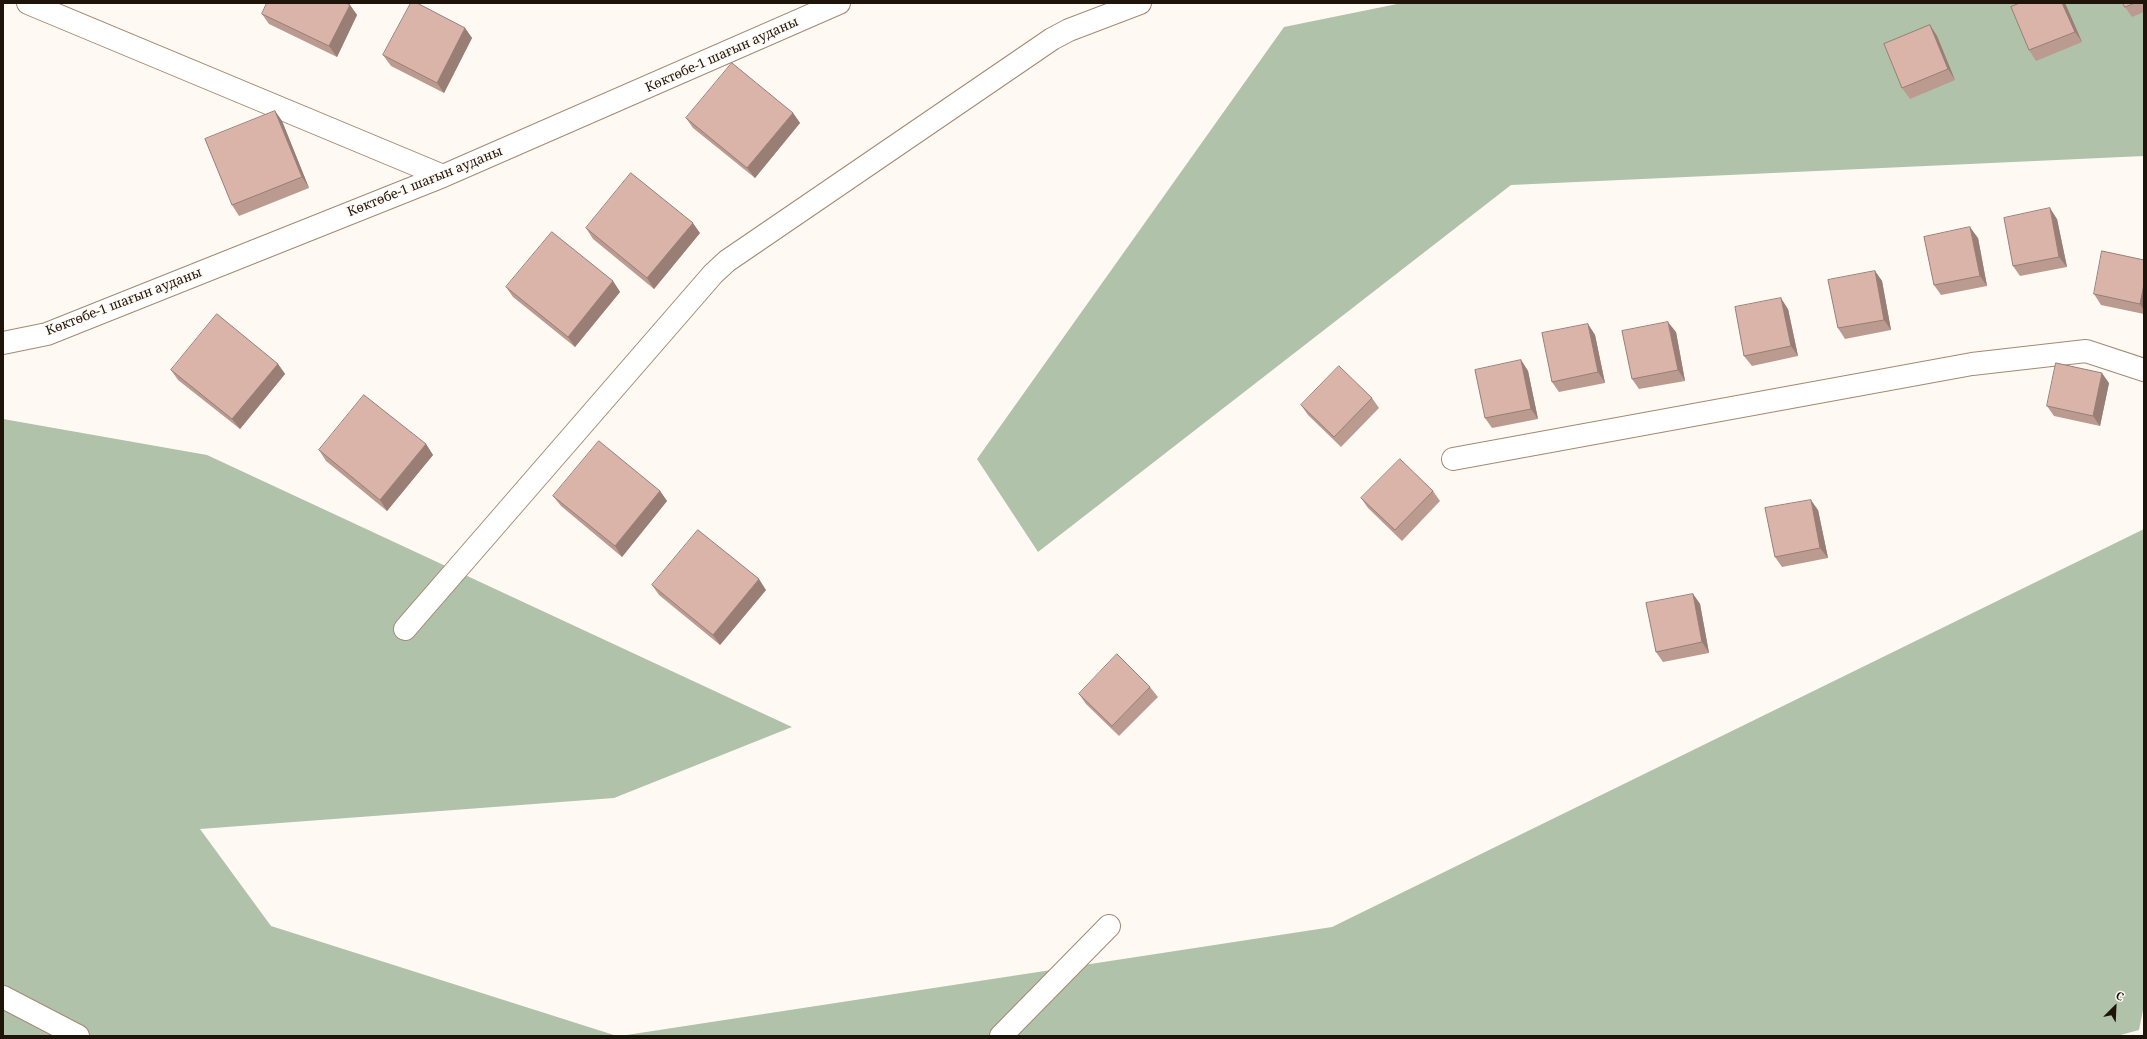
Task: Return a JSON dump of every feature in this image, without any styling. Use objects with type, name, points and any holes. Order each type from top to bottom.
[{"type":"street","points":[[28,3],[443,176]]},
{"type":"street","name":"Көктөбе-1 шағын ауданы","points":[[3,343],[47,334],[443,176],[839,3]]},
{"type":"street","points":[[405,629],[703,286],[727,261],[1052,39],[1069,30],[1140,3]]},
{"type":"street","points":[[1453,460],[1972,364],[2086,351],[2144,370]]},
{"type":"street","points":[[1001,1036],[1108,926]]},
{"type":"street","points":[[3,997],[78,1036]]},
{"type":"green space","points":[[1402,3],[2144,3],[2144,156],[1511,185],[1038,552],[977,459],[1284,27]]},
{"type":"green space","points":[[3,419],[207,455],[792,727],[614,798],[200,829],[271,926],[617,1036],[3,1036]]},
{"type":"green space","points":[[2144,529],[2144,1005],[2139,1030],[2117,1036],[620,1036],[1332,927]]},
{"type":"building","points":[[267,3],[346,3],[350,5],[329,46],[262,14]]},
{"type":"building","points":[[411,3],[417,3],[465,28],[437,83],[383,55]]},
{"type":"building","points":[[2020,3],[2062,3],[2075,32],[2029,50],[2011,7]]},
{"type":"building","points":[[2123,3],[2135,3],[2125,7]]},
{"type":"building","points":[[1930,25],[1948,69],[1902,88],[1884,44]]},
{"type":"building","points":[[732,63],[793,113],[747,168],[686,118]]},
{"type":"building","points":[[275,111],[302,177],[232,205],[205,139]]},
{"type":"building","points":[[631,173],[693,223],[647,278],[586,228]]},
{"type":"building","points":[[2050,208],[2059,257],[2013,266],[2004,218]]},
{"type":"building","points":[[1970,227],[1980,276],[1934,285],[1924,237]]},
{"type":"building","points":[[552,232],[613,281],[568,337],[506,287]]},
{"type":"building","points":[[2102,251],[2144,260],[2144,284],[2140,304],[2094,294]]},
{"type":"building","points":[[1875,271],[1884,320],[1838,328],[1828,280]]},
{"type":"building","points":[[1781,298],[1791,346],[1744,356],[1735,307]]},
{"type":"building","points":[[217,314],[278,364],[232,419],[171,370]]},
{"type":"building","points":[[1668,322],[1678,370],[1632,379],[1622,331]]},
{"type":"building","points":[[1588,324],[1598,372],[1552,382],[1542,333]]},
{"type":"building","points":[[1521,360],[1531,409],[1485,418],[1475,370]]},
{"type":"building","points":[[2056,363],[2102,373],[2093,416],[2047,406]]},
{"type":"building","points":[[1339,366],[1372,398],[1334,437],[1301,405]]},
{"type":"building","points":[[364,395],[426,444],[380,500],[319,450]]},
{"type":"building","points":[[599,441],[660,491],[615,546],[553,496]]},
{"type":"building","points":[[1400,459],[1433,491],[1395,530],[1361,498]]},
{"type":"building","points":[[1811,500],[1820,548],[1775,557],[1765,508]]},
{"type":"building","points":[[698,530],[759,579],[713,635],[652,585]]},
{"type":"building","points":[[1693,594],[1702,642],[1656,652],[1646,603]]},
{"type":"building","points":[[1117,654],[1150,687],[1112,726],[1079,694]]}]
